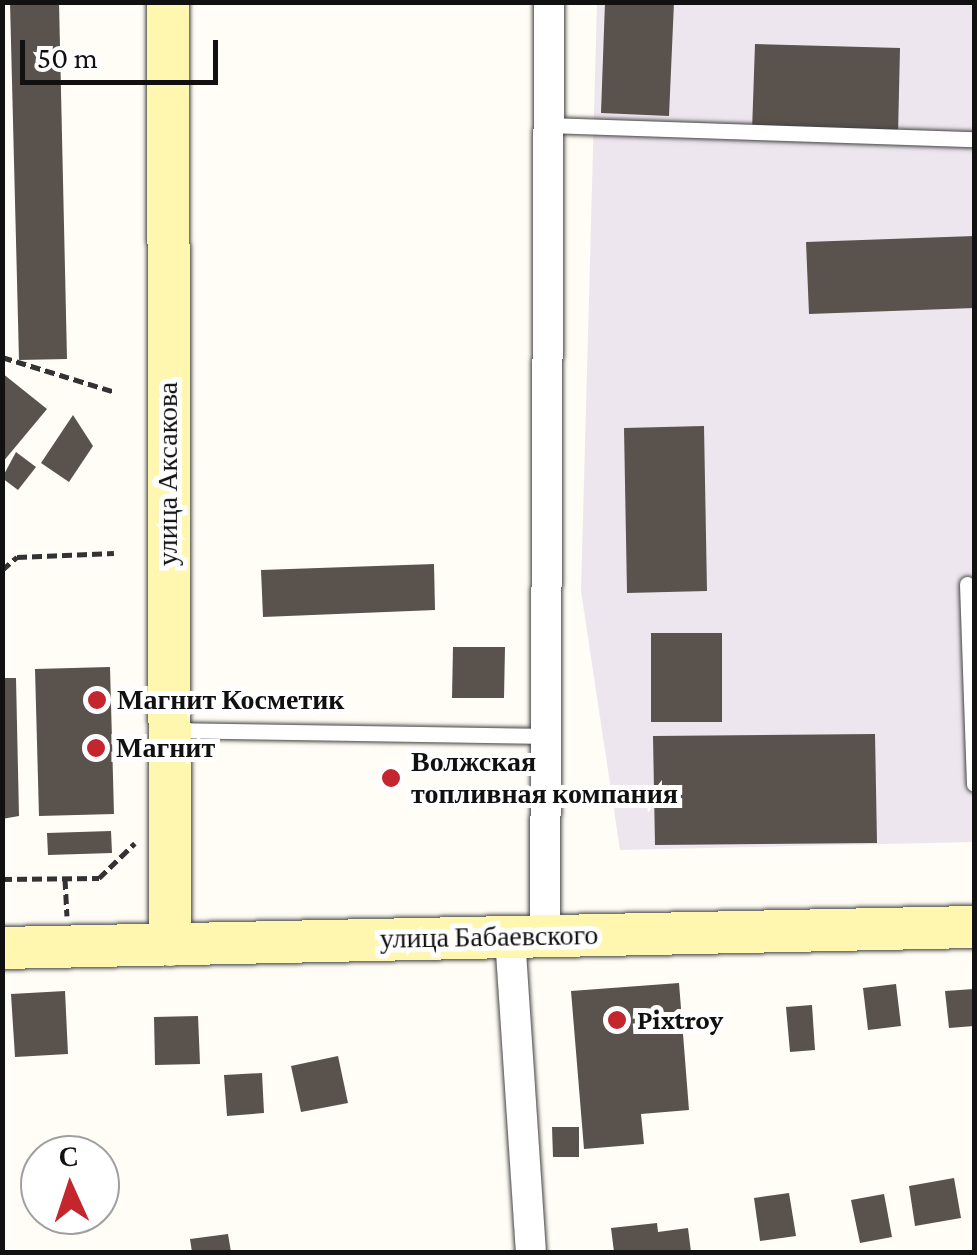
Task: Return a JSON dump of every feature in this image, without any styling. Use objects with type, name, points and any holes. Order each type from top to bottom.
[{"type":"main road","name":"улица Аксакова","points":[[168,2],[170,945]]},
{"type":"main road","name":"улица Бабаевского","points":[[2,948],[974,926]]},
{"type":"street","points":[[531,1252],[528,936],[542,736],[549,2]]},
{"type":"lane","points":[[547,126],[974,139]]},
{"type":"lane","points":[[967,584],[974,784]]},
{"type":"lane","points":[[168,730],[542,736]]},
{"type":"path","points":[[2,357],[115,392]]},
{"type":"path","points":[[2,570],[17,557],[114,554]]},
{"type":"path","points":[[2,879],[99,878],[135,843]]},
{"type":"shaded area","points":[[597,3],[974,3],[974,842],[620,850],[581,591]]},
{"type":"building","points":[[10,2],[59,2],[67,359],[19,360]]},
{"type":"building","points":[[605,2],[674,2],[669,116],[601,113]]},
{"type":"building","points":[[755,44],[900,48],[898,135],[752,131]]},
{"type":"building","points":[[974,236],[974,308],[809,314],[806,242]]},
{"type":"building","points":[[2,373],[47,409],[2,463]]},
{"type":"building","points":[[73,415],[93,446],[69,482],[41,463]]},
{"type":"building","points":[[704,426],[707,591],[627,593],[624,428]]},
{"type":"building","points":[[16,452],[36,467],[18,490],[2,478]]},
{"type":"building","points":[[434,564],[435,610],[263,617],[261,570]]},
{"type":"building","points":[[651,633],[722,633],[722,722],[651,722]]},
{"type":"building","points":[[453,647],[505,647],[504,698],[452,698]]},
{"type":"building","points":[[110,667],[114,814],[39,816],[35,669]]},
{"type":"building","points":[[2,678],[16,678],[19,816],[2,819]]},
{"type":"building","points":[[875,734],[877,843],[655,845],[653,736]]},
{"type":"building","points":[[111,831],[112,853],[48,855],[47,833]]},
{"type":"building","points":[[679,983],[689,1110],[641,1114],[644,1144],[584,1149],[571,991]]},
{"type":"building","points":[[896,984],[901,1026],[868,1030],[863,988]]},
{"type":"building","points":[[974,989],[974,1026],[949,1028],[945,991]]},
{"type":"building","points":[[65,991],[68,1054],[15,1057],[11,994]]},
{"type":"building","points":[[812,1005],[815,1050],[790,1052],[786,1007]]},
{"type":"building","points":[[198,1016],[200,1064],[155,1065],[154,1017]]},
{"type":"building","points":[[338,1056],[348,1103],[301,1112],[291,1066]]},
{"type":"building","points":[[262,1073],[264,1113],[227,1116],[224,1075]]},
{"type":"building","points":[[552,1127],[579,1127],[579,1157],[553,1157]]},
{"type":"building","points":[[954,1178],[961,1218],[915,1226],[909,1186]]},
{"type":"building","points":[[789,1193],[796,1236],[760,1241],[754,1198]]},
{"type":"building","points":[[884,1194],[892,1237],[860,1243],[851,1200]]},
{"type":"building","points":[[657,1223],[658,1232],[688,1228],[691,1252],[614,1252],[611,1228]]},
{"type":"building","points":[[228,1234],[231,1252],[192,1252],[190,1239]]},
{"type":"place","name":"Магнит Косметик","points":[[97,700]]},
{"type":"place","name":"Магнит","points":[[96,748]]},
{"type":"place","name":"Волжская топливная компания","points":[[391,778]]},
{"type":"place","name":"Pixtroy","points":[[617,1020]]}]
